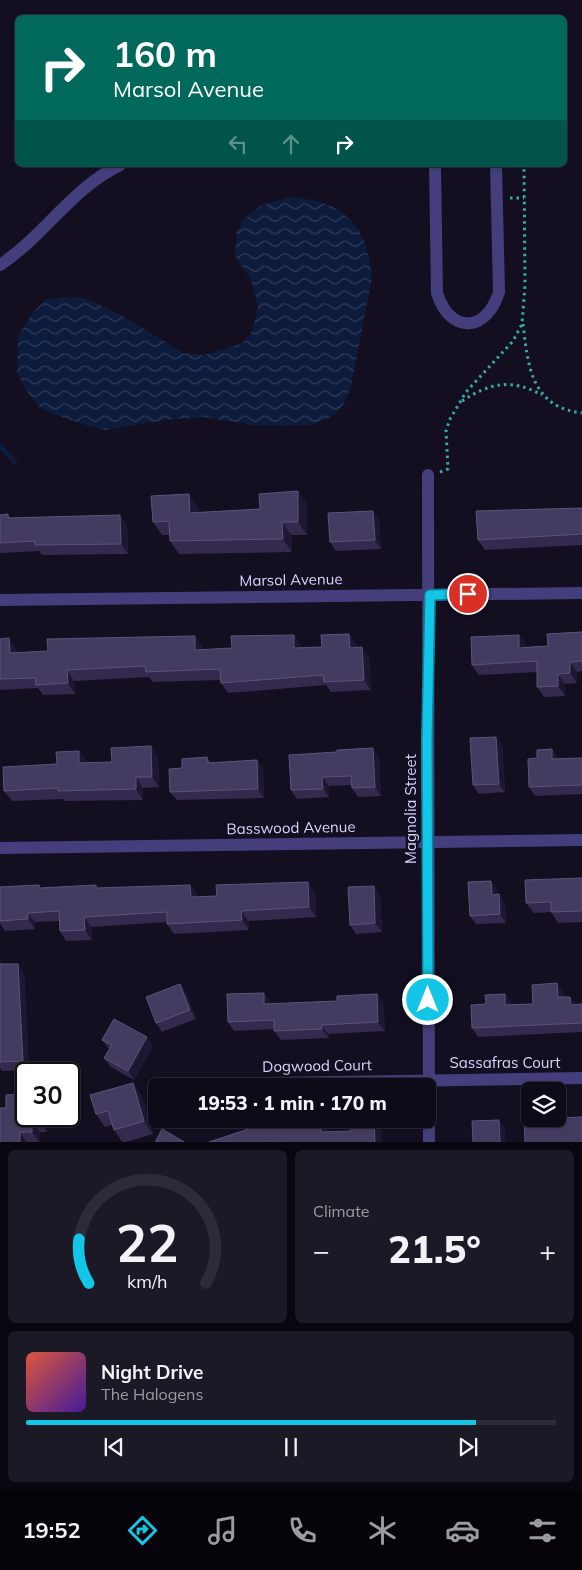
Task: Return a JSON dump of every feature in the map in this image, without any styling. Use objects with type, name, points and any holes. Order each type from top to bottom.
[{"type":"street","points":[[0,265],[18,253],[74,196],[117,167]]},
{"type":"street","points":[[435,167],[437,293],[442,307],[449,317],[462,323],[475,323],[487,316],[495,305],[499,292],[496,167]]},
{"type":"street","name":"Magnolia Street","points":[[428,475],[430,595],[429,1078]]},
{"type":"street","name":"Marsol Avenue","points":[[0,600],[582,593]]},
{"type":"street","name":"Basswood Avenue","points":[[0,848],[582,840]]},
{"type":"street","name":"Sassafras Court","points":[[436,1080],[582,1078]]},
{"type":"street","name":"Magnolia Street","points":[[429,1128],[429,1142]]},
{"type":"path","points":[[524,167],[525,285],[523,320],[530,371],[543,396]]},
{"type":"path","points":[[428,475],[448,469],[446,431],[450,418],[480,375],[512,341],[523,320]]},
{"type":"path","points":[[459,403],[480,389],[512,384],[543,396],[567,411],[582,414]]},
{"type":"water","points":[[290,197],[309,199],[324,204],[338,210],[349,218],[365,242],[369,258],[372,277],[351,387],[342,408],[328,419],[311,425],[259,426],[203,417],[165,420],[106,430],[88,426],[39,407],[28,393],[17,373],[18,336],[33,312],[46,300],[76,297],[91,301],[123,316],[183,353],[204,355],[241,344],[252,332],[258,307],[251,280],[235,256],[237,231],[243,220],[260,206]]},
{"type":"building","points":[[298,491],[298,522],[282,522],[283,539],[170,541],[169,521],[153,522],[151,496],[189,494],[190,513],[260,509],[259,494]]},
{"type":"building","points":[[582,508],[582,534],[478,540],[476,511]]},
{"type":"building","points":[[373,511],[375,540],[330,542],[328,513]]},
{"type":"building","points":[[8,514],[8,518],[120,515],[121,544],[35,545],[34,541],[0,543],[0,515]]},
{"type":"building","points":[[582,632],[582,661],[570,662],[570,673],[558,674],[558,686],[537,687],[537,661],[472,665],[471,637],[519,635],[519,648],[548,646],[547,634]]},
{"type":"building","points":[[349,634],[350,648],[362,647],[364,680],[324,682],[323,675],[221,683],[220,669],[146,672],[145,666],[67,670],[68,683],[36,685],[35,678],[0,679],[0,639],[9,638],[10,653],[48,651],[47,639],[195,636],[195,650],[232,648],[231,636],[294,635],[294,648],[322,647],[321,635]]},
{"type":"building","points":[[496,737],[499,784],[473,785],[470,738]]},
{"type":"building","points":[[151,746],[152,777],[136,777],[136,789],[58,791],[58,788],[4,791],[3,767],[57,764],[56,752],[79,751],[79,763],[112,762],[111,748]]},
{"type":"building","points":[[373,748],[375,787],[352,788],[351,776],[322,777],[323,789],[291,790],[289,755]]},
{"type":"building","points":[[552,749],[552,759],[582,758],[582,785],[529,787],[528,759],[537,758],[537,750]]},
{"type":"building","points":[[207,757],[208,763],[257,760],[258,789],[170,792],[169,769],[182,768],[182,759]]},
{"type":"building","points":[[582,878],[582,911],[551,912],[551,902],[526,903],[525,880]]},
{"type":"building","points":[[491,881],[492,895],[499,894],[500,914],[470,916],[468,882]]},
{"type":"building","points":[[308,882],[309,907],[241,911],[242,920],[167,924],[167,912],[84,917],[85,930],[60,931],[59,911],[28,913],[28,919],[0,921],[0,887],[39,885],[40,888],[96,885],[96,888],[190,885],[191,897],[217,896],[216,885]]},
{"type":"building","points":[[374,886],[375,923],[350,925],[348,887]]},
{"type":"building","points":[[0,964],[18,964],[23,1061],[0,1062]]},
{"type":"building","points":[[557,983],[558,997],[570,997],[571,1005],[582,1004],[582,1023],[472,1028],[471,1005],[486,1004],[485,995],[505,994],[505,1005],[533,1004],[532,985]]},
{"type":"building","points":[[180,984],[190,1010],[156,1023],[146,997]]},
{"type":"building","points":[[264,993],[264,1004],[337,1001],[337,996],[377,994],[378,1022],[322,1025],[322,1029],[274,1031],[274,1020],[228,1022],[227,994]]},
{"type":"building","points":[[114,1019],[147,1037],[128,1071],[104,1058],[112,1045],[102,1040]]},
{"type":"building","points":[[133,1083],[144,1121],[114,1130],[108,1111],[96,1114],[90,1095]]},
{"type":"building","points":[[6,1095],[15,1095],[15,1127],[32,1127],[32,1132],[20,1132],[20,1142],[0,1142],[0,1108],[6,1108]]},
{"type":"building","points":[[582,1117],[582,1142],[525,1142],[524,1127],[566,1127],[566,1118]]},
{"type":"building","points":[[499,1120],[500,1142],[473,1142],[472,1121]]},
{"type":"building","points":[[252,1128],[321,1128],[321,1132],[351,1131],[351,1128],[374,1128],[375,1142],[209,1142]]},
{"type":"building","points":[[162,1129],[184,1142],[156,1142]]},
{"type":"waterway","points":[[0,446],[15,462]]},
{"type":"route","points":[[428,1000],[427,737],[430,595],[468,594]]}]
